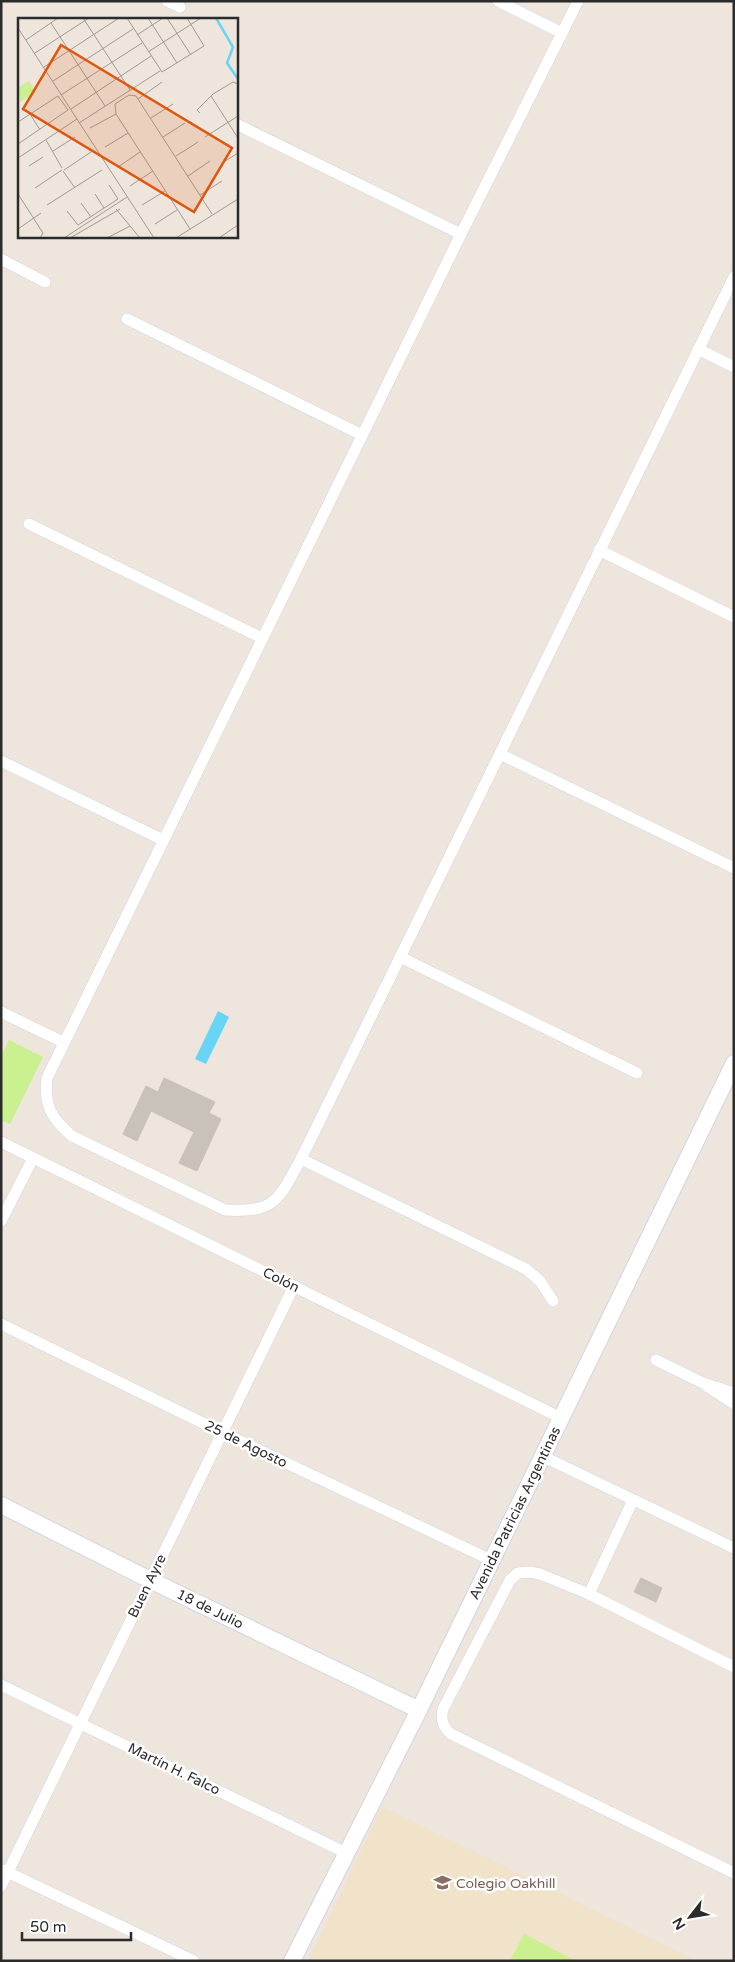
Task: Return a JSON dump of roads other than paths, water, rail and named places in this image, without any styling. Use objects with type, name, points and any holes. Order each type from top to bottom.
[{"type":"street","points":[[167,1],[180,7]]},
{"type":"street","points":[[498,1],[562,32]]},
{"type":"street","points":[[578,1],[461,234],[63,1042],[47,1078],[46,1092],[49,1110],[58,1123],[72,1136],[225,1210],[248,1212],[266,1207],[281,1194],[301,1159],[734,277]]},
{"type":"street","points":[[238,125],[461,234]]},
{"type":"street","points":[[1,259],[45,282]]},
{"type":"street","points":[[127,319],[362,435]]},
{"type":"street","points":[[698,349],[734,367]]},
{"type":"street","points":[[29,524],[262,638]]},
{"type":"street","points":[[599,550],[734,617]]},
{"type":"street","points":[[500,754],[734,868]]},
{"type":"street","points":[[1,761],[163,840]]},
{"type":"street","points":[[400,957],[637,1073]]},
{"type":"street","points":[[1,1012],[63,1042]]},
{"type":"street","name":"Avenida Patricias Argentinas","points":[[292,1961],[420,1710],[734,1063]]},
{"type":"street","name":"Colón","points":[[1,1142],[561,1418]]},
{"type":"street","points":[[1,1221],[33,1158]]},
{"type":"street","points":[[301,1159],[526,1270],[540,1281],[553,1302]]},
{"type":"street","name":"Buen Ayre","points":[[1,1886],[5,1871],[80,1723],[294,1286]]},
{"type":"street","name":"25 de Agosto","points":[[1,1324],[223,1433],[493,1561]]},
{"type":"street","points":[[656,1360],[703,1383],[734,1404]]},
{"type":"street","points":[[703,1383],[734,1393]]},
{"type":"street","points":[[542,1456],[734,1548]]},
{"type":"street","points":[[589,1594],[633,1500]]},
{"type":"street","name":"18 de Julio","points":[[1,1505],[150,1580],[420,1710]]},
{"type":"street","points":[[734,1667],[589,1594],[535,1573],[518,1573],[510,1580],[442,1709],[441,1716],[442,1724],[451,1734],[734,1873]]},
{"type":"street","name":"Martín H. Falco","points":[[1,1685],[346,1853]]},
{"type":"street","points":[[5,1871],[194,1961]]},
{"type":"water","points":[[218,1011],[229,1017],[206,1064],[195,1059]]},
{"type":"place","name":"Colegio Oakhill","points":[[442,1883]]}]
